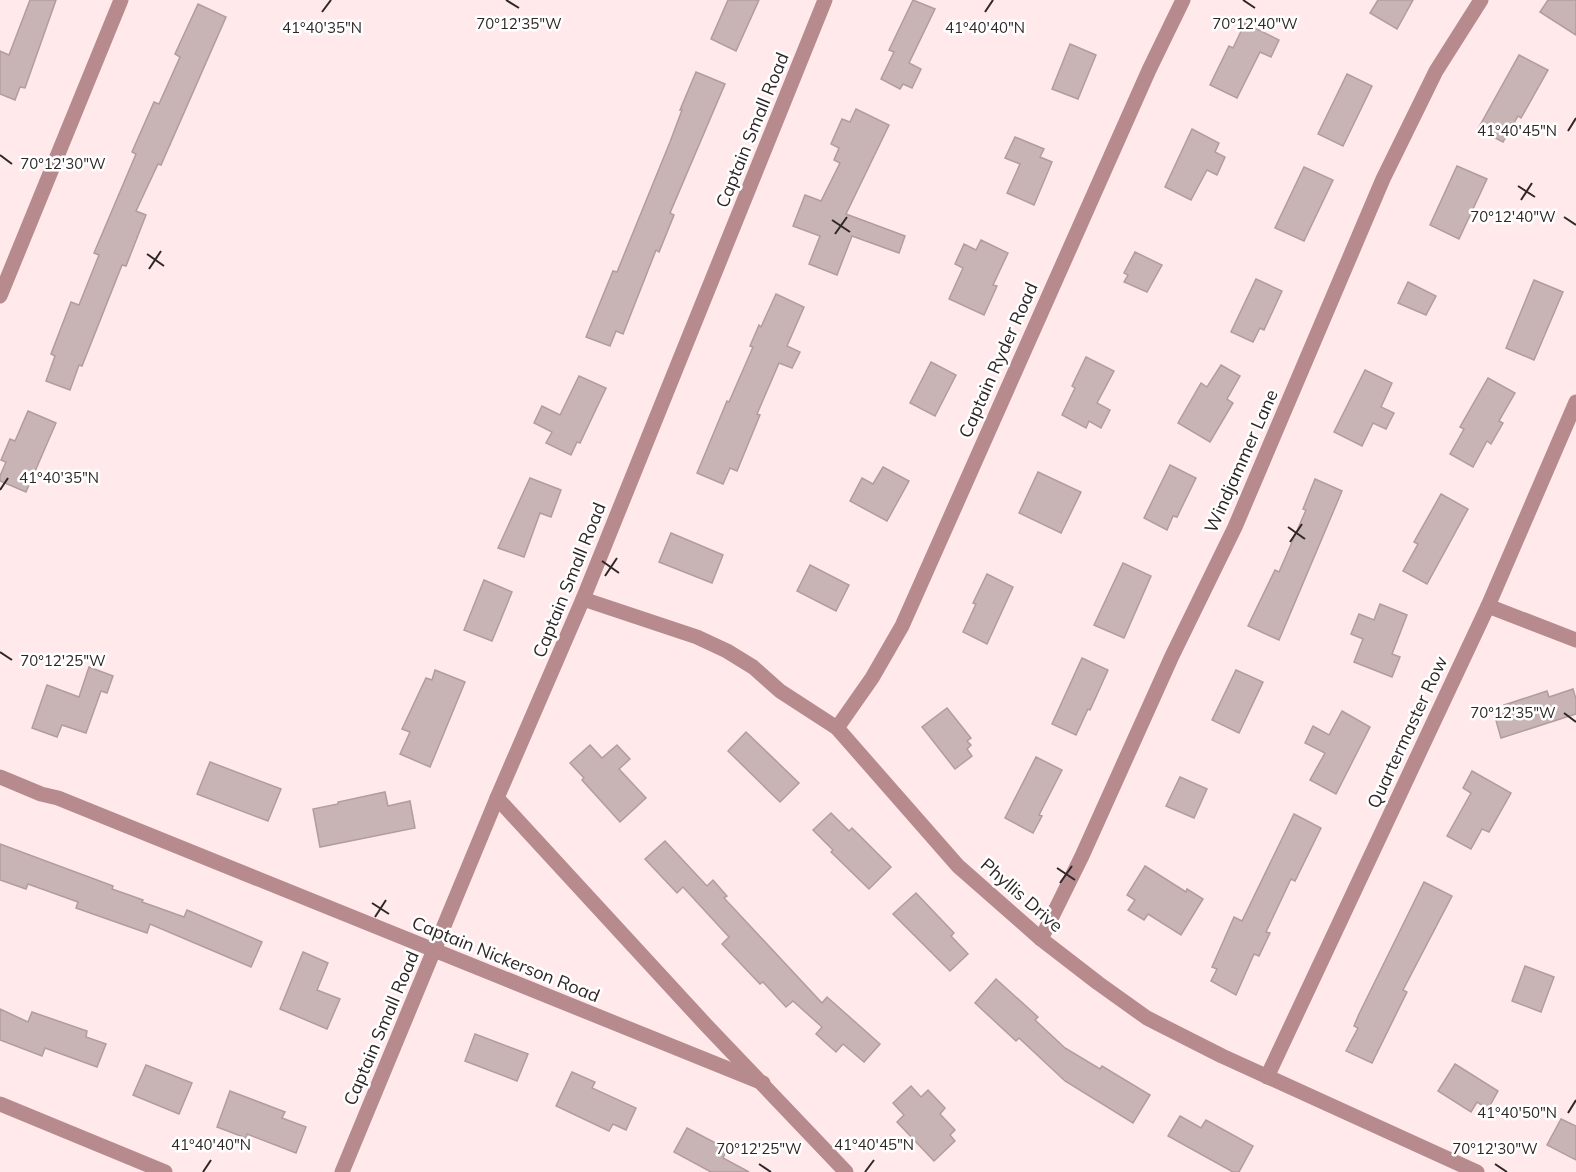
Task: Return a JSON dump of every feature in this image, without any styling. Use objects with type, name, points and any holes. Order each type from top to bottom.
[{"type":"street","points":[[0,296],[121,0]]},
{"type":"street","name":"Captain Small Road","points":[[342,1172],[497,798],[583,599],[825,0]]},
{"type":"street","name":"Captain Ryder Road","points":[[837,728],[872,678],[902,626],[1149,70],[1183,0]]},
{"type":"street","name":"Windjammer Lane","points":[[1041,939],[1082,856],[1172,656],[1234,527],[1383,179],[1436,71],[1481,0]]},
{"type":"street","name":"Quartermaster Row","points":[[1267,1077],[1488,606],[1576,402]]},
{"type":"street","name":"Phyllis Drive","points":[[583,599],[696,637],[727,651],[753,667],[780,691],[837,728],[958,866],[1041,939],[1147,1018],[1222,1056],[1477,1172]]},
{"type":"street","points":[[1488,606],[1576,640]]},
{"type":"street","name":"Captain Nickerson Road","points":[[0,777],[41,794],[58,798],[763,1083]]},
{"type":"street","name":"Captain Nickerson Road","points":[[497,798],[846,1172]]},
{"type":"street","points":[[0,1104],[165,1172]]},
{"type":"building","points":[[30,0],[56,0],[25,88],[20,87],[15,100],[0,94],[0,51],[9,55]]},
{"type":"building","points":[[728,0],[759,0],[736,51],[711,39]]},
{"type":"building","points":[[913,0],[935,9],[909,63],[921,69],[912,88],[903,84],[900,89],[881,79],[894,52],[889,50]]},
{"type":"building","points":[[1378,0],[1413,0],[1397,29],[1370,13]]},
{"type":"building","points":[[1548,0],[1576,0],[1576,35],[1540,12]]},
{"type":"building","points":[[198,4],[226,17],[161,165],[158,164],[136,211],[146,215],[126,266],[122,265],[82,366],[79,365],[70,390],[46,381],[55,356],[51,354],[71,302],[79,305],[99,255],[94,253],[136,154],[132,152],[154,102],[159,104],[180,57],[175,54]]},
{"type":"building","points":[[1245,23],[1279,40],[1271,57],[1260,52],[1237,98],[1210,85],[1229,46],[1233,48]]},
{"type":"building","points":[[1070,44],[1096,55],[1078,99],[1052,89]]},
{"type":"building","points":[[1519,55],[1548,70],[1521,118],[1518,116],[1503,142],[1478,129]]},
{"type":"building","points":[[696,72],[725,84],[670,213],[674,215],[659,252],[656,250],[623,334],[616,331],[610,346],[586,337],[613,271],[617,272]]},
{"type":"building","points":[[1347,74],[1372,86],[1343,146],[1318,134]]},
{"type":"building","points":[[856,109],[889,125],[846,214],[905,236],[899,253],[852,236],[837,275],[809,264],[820,236],[793,226],[805,195],[821,201],[840,163],[834,160],[839,148],[831,144],[842,119],[850,122]]},
{"type":"building","points":[[1192,129],[1219,143],[1215,152],[1225,157],[1217,175],[1207,170],[1191,200],[1165,187]]},
{"type":"building","points":[[1015,137],[1044,149],[1040,157],[1052,162],[1034,205],[1007,193],[1020,164],[1005,158]]},
{"type":"building","points":[[1457,166],[1487,179],[1459,239],[1430,225]]},
{"type":"building","points":[[1304,167],[1333,180],[1304,241],[1275,228]]},
{"type":"building","points":[[981,240],[1008,253],[993,285],[997,286],[984,315],[949,299],[963,268],[955,264],[964,244],[976,250]]},
{"type":"building","points":[[1135,252],[1162,265],[1147,292],[1124,282],[1128,275],[1124,273]]},
{"type":"building","points":[[1256,279],[1282,291],[1264,330],[1260,328],[1253,342],[1231,332]]},
{"type":"building","points":[[1534,280],[1563,292],[1534,360],[1506,348]]},
{"type":"building","points":[[1408,282],[1436,296],[1426,315],[1398,303]]},
{"type":"building","points":[[776,294],[804,307],[787,346],[800,352],[792,368],[779,363],[757,414],[760,415],[737,471],[730,468],[723,484],[697,473],[727,401],[729,402],[753,347],[750,346],[759,325],[761,327]]},
{"type":"building","points":[[1086,357],[1114,371],[1097,403],[1110,410],[1101,428],[1089,421],[1086,428],[1062,415],[1075,388],[1072,386]]},
{"type":"building","points":[[931,362],[956,375],[935,416],[910,403]]},
{"type":"building","points":[[1221,365],[1240,376],[1227,399],[1233,403],[1210,442],[1178,423],[1201,383],[1207,387]]},
{"type":"building","points":[[1365,370],[1392,383],[1381,407],[1394,413],[1386,429],[1373,423],[1362,446],[1334,432]]},
{"type":"building","points":[[579,376],[606,388],[580,443],[577,442],[571,455],[546,443],[552,432],[534,423],[542,406],[560,415]]},
{"type":"building","points":[[1488,378],[1515,393],[1499,421],[1503,423],[1491,444],[1487,441],[1473,467],[1450,454],[1464,429],[1460,427]]},
{"type":"building","points":[[28,411],[56,423],[26,492],[0,481],[0,476],[6,462],[1,460],[10,439],[15,441]]},
{"type":"building","points":[[1170,465],[1196,478],[1177,517],[1173,516],[1167,530],[1144,518]]},
{"type":"building","points":[[883,467],[909,481],[887,521],[850,501],[862,478],[873,484]]},
{"type":"building","points":[[1038,472],[1081,492],[1061,533],[1019,513]]},
{"type":"building","points":[[530,478],[561,490],[551,517],[540,513],[524,557],[498,548]]},
{"type":"building","points":[[1315,479],[1342,491],[1279,640],[1248,626],[1275,570],[1279,572],[1306,510],[1303,509]]},
{"type":"building","points":[[1441,494],[1468,509],[1427,584],[1403,571],[1418,544],[1414,542]]},
{"type":"building","points":[[671,533],[723,555],[712,583],[659,562]]},
{"type":"building","points":[[1123,563],[1151,576],[1124,638],[1094,625]]},
{"type":"building","points":[[810,565],[849,585],[836,611],[797,591]]},
{"type":"building","points":[[987,574],[1013,587],[987,644],[963,632],[976,604],[973,603]]},
{"type":"building","points":[[484,580],[512,592],[492,641],[464,630]]},
{"type":"building","points":[[1380,604],[1407,615],[1392,654],[1400,657],[1392,677],[1354,662],[1363,639],[1351,634],[1359,614],[1374,620]]},
{"type":"building","points":[[1082,658],[1108,670],[1076,735],[1052,724]]},
{"type":"building","points":[[89,667],[113,676],[107,693],[101,691],[86,733],[62,725],[57,737],[32,728],[47,685],[79,697]]},
{"type":"building","points":[[435,670],[465,682],[430,767],[400,754],[410,732],[402,729],[426,678],[432,680]]},
{"type":"building","points":[[1236,670],[1263,682],[1239,733],[1212,720]]},
{"type":"building","points":[[1573,689],[1576,714],[1501,738],[1495,717],[1506,713],[1504,705],[1547,691],[1549,697]]},
{"type":"building","points":[[947,708],[971,738],[967,741],[971,745],[967,749],[972,756],[955,769],[922,727]]},
{"type":"building","points":[[1342,711],[1370,727],[1336,794],[1310,780],[1325,753],[1305,743],[1313,726],[1329,735]]},
{"type":"building","points":[[746,732],[799,783],[780,802],[728,751]]},
{"type":"building","points":[[590,745],[602,758],[617,745],[630,759],[619,769],[646,798],[620,822],[582,780],[584,778],[570,763]]},
{"type":"building","points":[[1036,757],[1062,770],[1039,815],[1042,816],[1033,833],[1005,818]]},
{"type":"building","points":[[210,762],[281,789],[268,821],[197,794]]},
{"type":"building","points":[[1472,771],[1511,793],[1489,832],[1482,829],[1471,849],[1447,836],[1471,793],[1463,788]]},
{"type":"building","points":[[1180,777],[1207,789],[1194,818],[1166,806]]},
{"type":"building","points":[[385,792],[388,806],[410,801],[415,828],[320,847],[313,809]]},
{"type":"building","points":[[831,813],[849,831],[852,828],[891,867],[869,889],[831,852],[833,850],[813,830]]},
{"type":"building","points":[[1294,814],[1321,828],[1295,881],[1291,879],[1266,932],[1270,933],[1259,956],[1254,954],[1236,995],[1211,981],[1217,969],[1212,967],[1234,917],[1242,921]]},
{"type":"building","points":[[665,841],[707,886],[713,880],[727,896],[724,898],[822,1003],[827,997],[880,1044],[864,1062],[843,1044],[836,1052],[816,1034],[822,1027],[793,1001],[786,1007],[763,982],[760,984],[722,944],[729,937],[683,887],[677,893],[645,859]]},
{"type":"building","points":[[0,844],[113,886],[112,889],[143,900],[142,902],[184,917],[187,910],[262,942],[251,967],[150,924],[147,933],[76,908],[78,902],[28,884],[26,889],[0,880]]},
{"type":"building","points":[[1145,866],[1186,892],[1187,889],[1203,899],[1181,935],[1148,914],[1144,920],[1128,910],[1135,900],[1127,895]]},
{"type":"building","points":[[1424,882],[1452,896],[1403,990],[1407,992],[1372,1063],[1346,1051],[1358,1028],[1354,1026],[1359,1014]]},
{"type":"building","points":[[916,893],[954,933],[951,936],[968,954],[950,971],[893,914]]},
{"type":"building","points":[[303,952],[328,963],[317,990],[340,999],[327,1029],[280,1009]]},
{"type":"building","points":[[1525,966],[1554,977],[1541,1012],[1512,1001]]},
{"type":"building","points":[[996,979],[1038,1017],[1035,1020],[1065,1048],[1100,1069],[1102,1066],[1150,1095],[1133,1123],[1065,1081],[1019,1038],[1016,1041],[975,1003]]},
{"type":"building","points":[[0,1009],[28,1022],[32,1012],[87,1031],[86,1037],[106,1044],[97,1067],[45,1048],[42,1056],[0,1040]]},
{"type":"building","points":[[475,1034],[528,1054],[517,1081],[465,1061]]},
{"type":"building","points":[[1455,1064],[1498,1091],[1488,1109],[1477,1102],[1471,1112],[1438,1091]]},
{"type":"building","points":[[146,1065],[192,1083],[179,1114],[133,1095]]},
{"type":"building","points":[[572,1072],[595,1082],[592,1088],[636,1108],[626,1130],[613,1124],[609,1131],[556,1106]]},
{"type":"building","points":[[911,1086],[921,1097],[928,1090],[945,1108],[940,1114],[955,1130],[950,1135],[955,1141],[934,1161],[897,1122],[904,1115],[893,1103]]},
{"type":"building","points":[[230,1091],[285,1112],[282,1118],[306,1127],[296,1153],[247,1134],[246,1138],[217,1127]]},
{"type":"building","points":[[1180,1116],[1201,1128],[1206,1120],[1253,1146],[1239,1172],[1233,1172],[1168,1136]]},
{"type":"building","points":[[1561,1119],[1576,1126],[1576,1160],[1547,1145]]},
{"type":"building","points":[[687,1128],[727,1149],[723,1158],[749,1172],[711,1172],[674,1152]]}]
